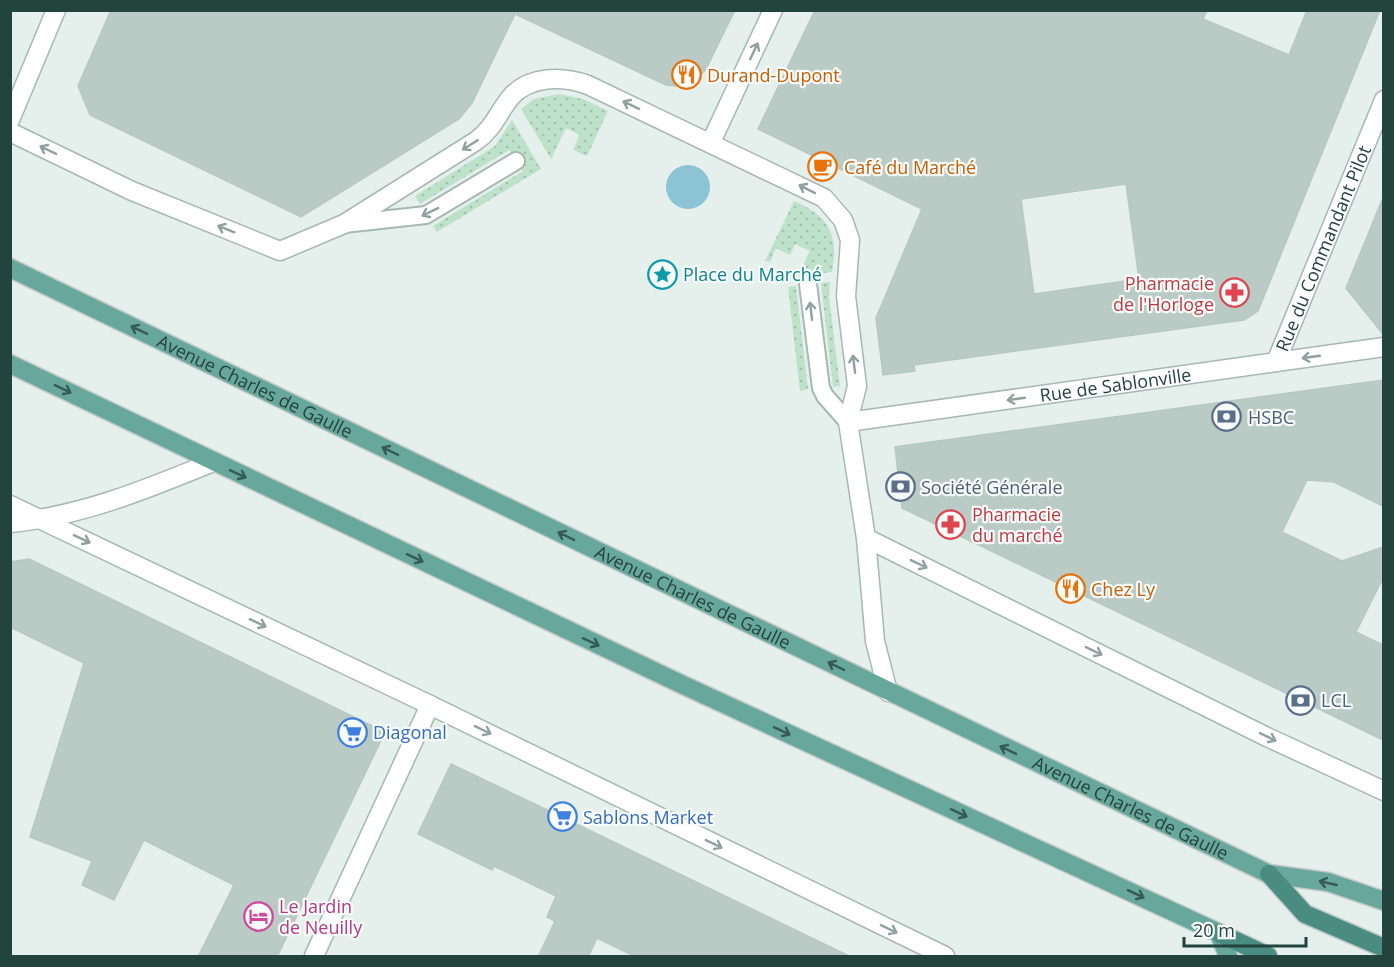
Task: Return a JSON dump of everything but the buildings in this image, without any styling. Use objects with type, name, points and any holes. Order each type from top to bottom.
[{"type":"highway","points":[[1269,874],[1305,914],[1383,948]]},
{"type":"highway","points":[[1219,933],[1268,957]]},
{"type":"main road","name":"Avenue Charles de Gaulle","points":[[10,268],[1269,874],[1328,882],[1383,901]]},
{"type":"main road","points":[[10,363],[690,689],[1219,933],[1228,957]]},
{"type":"street","points":[[10,120],[56,10]]},
{"type":"street","points":[[711,142],[773,10]]},
{"type":"street","points":[[10,132],[132,191],[280,251],[344,224],[483,136],[493,126],[511,96],[523,87],[539,81],[557,79],[579,81],[711,142],[824,198],[843,220],[850,240],[846,296],[857,386],[848,422],[867,538],[875,641],[888,692]]},
{"type":"street","name":"Rue du Commandant Pilot","points":[[1276,362],[1383,100]]},
{"type":"street","name":"Rue de Sablonville","points":[[848,422],[1276,362],[1378,351]]},
{"type":"street","points":[[10,523],[43,520],[124,498],[213,462]]},
{"type":"street","points":[[10,505],[430,705],[945,957]]},
{"type":"street","points":[[867,538],[1267,737],[1383,791]]},
{"type":"street","points":[[314,957],[430,705]]},
{"type":"lane","points":[[344,224],[426,215],[516,161]]},
{"type":"lane","points":[[808,284],[821,388],[827,399],[848,422]]},
{"type":"green space","points":[[559,94],[583,99],[608,111],[587,156],[573,150],[580,135],[566,128],[551,159],[521,109],[534,99]]},
{"type":"green space","points":[[512,120],[541,169],[437,232],[433,226],[523,171],[509,150],[420,204],[415,196],[495,146]]},
{"type":"green space","points":[[794,201],[816,213],[829,228],[834,247],[832,272],[798,276],[810,251],[795,244],[790,255],[776,248],[770,262],[765,261]]},
{"type":"green space","points":[[830,282],[829,297],[840,386],[833,387],[821,283]]},
{"type":"green space","points":[[796,286],[808,389],[800,391],[788,287]]},
{"type":"water","points":[[688,165],[703,172],[710,187],[703,202],[688,209],[673,202],[666,187],[673,172]]},
{"type":"place","name":"Durand-Dupont","points":[[686,75]]},
{"type":"place","name":"Café du Marché","points":[[823,167]]},
{"type":"place","name":"Place du Marché","points":[[662,274]]},
{"type":"place","name":"Pharmacie de l'Horloge","points":[[1235,293]]},
{"type":"place","name":"HSBC","points":[[1227,417]]},
{"type":"place","name":"Société Générale","points":[[900,487]]},
{"type":"place","name":"Pharmacie du marché","points":[[951,524]]},
{"type":"place","name":"Chez Ly","points":[[1070,589]]},
{"type":"place","name":"LCL","points":[[1300,700]]},
{"type":"place","name":"Diagonal","points":[[352,732]]},
{"type":"place","name":"Sablons Market","points":[[562,817]]},
{"type":"place","name":"Le Jardin de Neuilly","points":[[258,916]]}]
